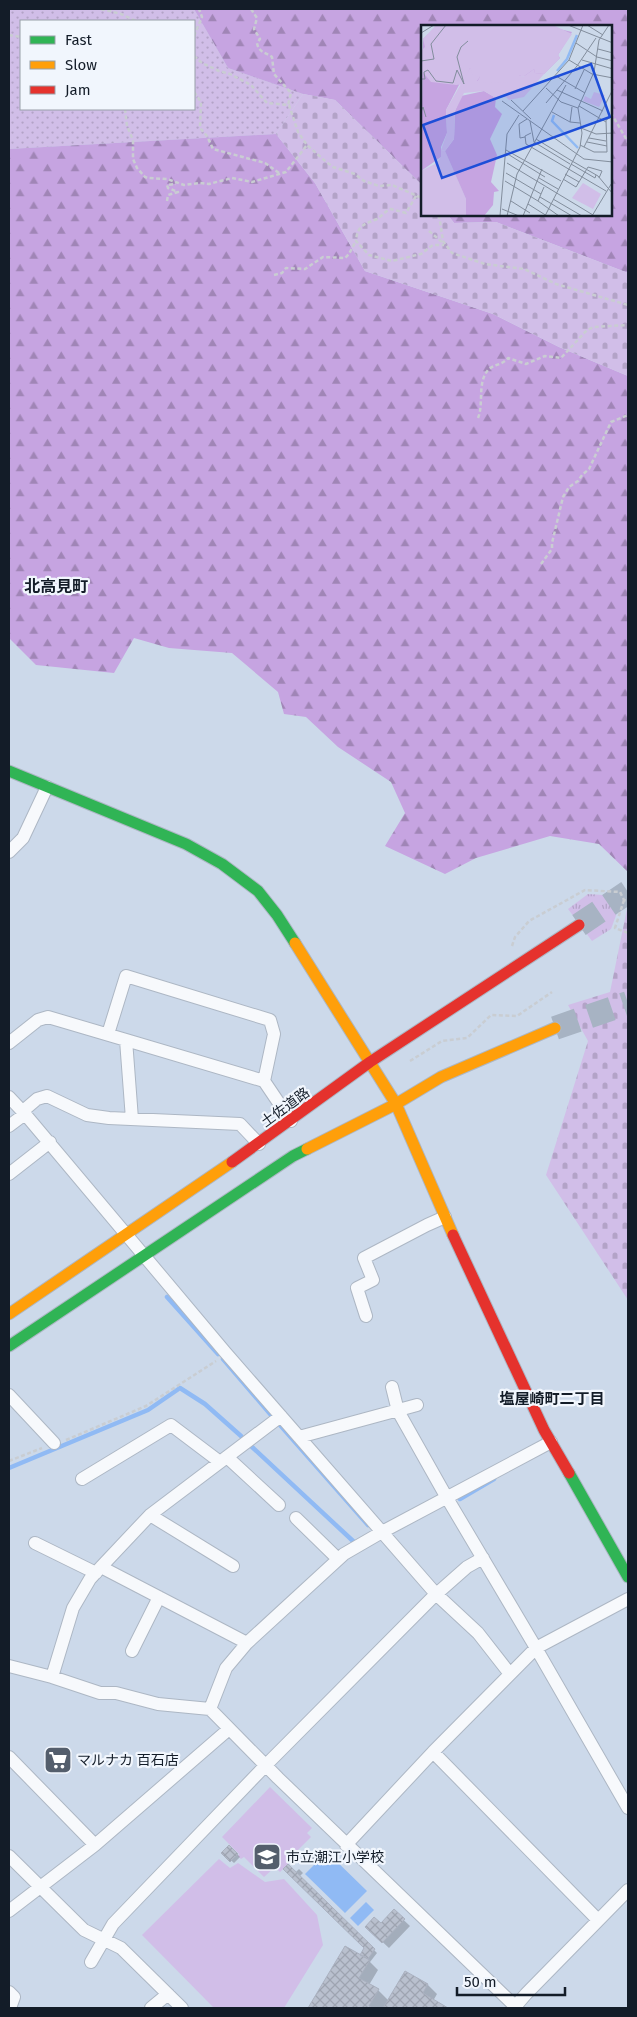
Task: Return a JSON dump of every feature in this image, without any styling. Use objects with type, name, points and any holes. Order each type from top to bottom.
[{"type":"main road","points":[[9,772],[186,844],[234,871],[256,889],[277,915],[396,1104],[445,1217],[551,1442],[627,1571]]},
{"type":"main road","name":"土佐道路","points":[[9,1314],[259,1144],[370,1062],[579,925]]},
{"type":"main road","points":[[9,1346],[293,1156],[396,1104],[441,1077],[555,1028]]},
{"type":"street","points":[[9,852],[24,838],[47,787]]},
{"type":"street","points":[[108,1034],[126,976],[270,1020],[274,1034],[264,1081]]},
{"type":"street","points":[[9,1044],[38,1020],[48,1017],[264,1081],[291,1121]]},
{"type":"street","points":[[126,1040],[132,1119]]},
{"type":"street","points":[[9,1126],[37,1099],[47,1096],[87,1114],[109,1118],[240,1124],[259,1144]]},
{"type":"street","points":[[9,1097],[50,1142],[225,1352],[436,1594],[478,1633],[510,1674]]},
{"type":"street","points":[[9,1174],[50,1142]]},
{"type":"street","points":[[366,1316],[358,1288],[373,1280],[364,1258],[445,1217]]},
{"type":"street","points":[[392,1387],[398,1411],[628,1808]]},
{"type":"street","points":[[9,1396],[54,1444]]},
{"type":"street","points":[[299,1437],[417,1405]]},
{"type":"street","points":[[52,1677],[73,1608],[98,1570],[150,1515],[281,1416]]},
{"type":"street","points":[[82,1479],[171,1425],[224,1460],[280,1505]]},
{"type":"street","points":[[210,1709],[226,1668],[247,1643],[338,1559],[382,1532],[551,1442]]},
{"type":"street","points":[[150,1515],[233,1566]]},
{"type":"street","points":[[296,1518],[338,1559]]},
{"type":"street","points":[[35,1543],[159,1597],[247,1643]]},
{"type":"street","points":[[91,1962],[113,1924],[265,1766],[436,1594],[467,1567],[484,1558]]},
{"type":"street","points":[[132,1651],[159,1597]]},
{"type":"street","points":[[346,1845],[433,1752],[536,1648],[628,1599]]},
{"type":"street","points":[[9,1666],[52,1677],[100,1693],[116,1693],[158,1704],[210,1709],[265,1766],[516,2008],[628,1890]]},
{"type":"street","points":[[9,1911],[96,1845],[229,1729]]},
{"type":"street","points":[[433,1752],[598,1920]]},
{"type":"street","points":[[9,1757],[96,1845]]},
{"type":"street","points":[[9,1856],[84,1930],[121,1948],[182,2008]]},
{"type":"street","points":[[9,1992],[14,1997],[10,2008]]},
{"type":"street","points":[[151,2008],[168,1994]]},
{"type":"path","points":[[101,9],[121,14],[134,20]]},
{"type":"path","points":[[195,34],[202,17],[199,9]]},
{"type":"path","points":[[251,9],[257,18],[254,29],[260,38],[257,44],[258,49],[260,52],[272,57],[274,61],[274,74],[291,93],[288,105],[290,106],[298,132],[307,144],[334,167],[355,174],[364,182],[376,186],[392,185],[421,198]]},
{"type":"path","points":[[195,57],[202,63],[251,85],[267,103],[288,105]]},
{"type":"path","points":[[195,93],[201,102],[200,128],[207,136],[213,149],[268,164],[279,173]]},
{"type":"path","points":[[125,110],[127,126],[133,140],[133,159],[137,168],[145,177],[167,179],[187,186],[232,178],[252,182],[286,172],[307,144]]},
{"type":"path","points":[[612,115],[628,142]]},
{"type":"path","points":[[167,201],[168,195],[178,192],[168,188],[167,185],[178,184]]},
{"type":"path","points":[[274,275],[282,273],[286,268],[305,269],[323,257],[345,258],[349,254],[364,223],[378,218],[390,209],[406,213],[416,196]]},
{"type":"path","points":[[439,216],[444,244]]},
{"type":"path","points":[[429,231],[452,253],[462,257],[485,264],[524,269],[556,284],[628,305]]},
{"type":"path","points":[[356,241],[369,255],[392,261],[421,254],[433,245],[444,244]]},
{"type":"path","points":[[478,418],[481,412],[480,397],[485,376],[492,368],[505,362],[508,358],[526,364],[545,356],[560,358],[587,330],[594,327],[628,325]]},
{"type":"path","points":[[541,564],[552,549],[558,513],[567,489],[589,469],[611,422],[628,415]]},
{"type":"path","points":[[510,953],[515,937],[529,921],[585,890],[620,892],[626,901],[614,928],[628,934]]},
{"type":"path","points":[[410,1061],[442,1041],[467,1038],[491,1015],[518,1016],[552,992]]},
{"type":"path","points":[[9,1461],[59,1443],[146,1406],[217,1360],[225,1352]]},
{"type":"green space","points":[[9,9],[194,9],[228,68],[303,94],[276,134],[9,149]]},
{"type":"green space","points":[[194,9],[628,9],[628,273],[496,222],[454,223],[449,216],[612,216],[612,25],[421,25],[421,184],[335,100],[303,94],[228,68]]},
{"type":"green space","points":[[303,94],[335,100],[421,184],[421,216],[449,216],[454,223],[496,222],[628,273],[628,376],[559,347],[493,314],[365,271],[315,183],[276,134]]},
{"type":"green space","points":[[276,134],[315,183],[365,271],[493,314],[559,347],[628,376],[628,872],[599,844],[550,836],[476,858],[445,874],[385,846],[405,813],[391,782],[338,747],[306,717],[284,714],[278,692],[232,653],[169,648],[134,638],[114,673],[36,665],[9,638],[9,149]]},
{"type":"green space","points":[[588,894],[618,896],[621,902],[611,929],[592,941],[568,909]]},
{"type":"green space","points":[[628,904],[628,1300],[546,1175],[588,1041],[568,1005],[610,992]]},
{"type":"green space","points":[[270,1787],[312,1828],[307,1833],[311,1837],[289,1859],[291,1861],[280,1872],[275,1867],[264,1877],[244,1857],[241,1859],[238,1856],[239,1854],[222,1837]]},
{"type":"green space","points":[[219,1859],[230,1868],[238,1863],[265,1882],[284,1879],[317,1915],[323,1945],[284,2008],[214,2008],[142,1935]]},
{"type":"water","points":[[327,1852],[367,1891],[345,1913],[305,1874]]},
{"type":"water","points":[[366,1902],[374,1910],[358,1926],[350,1918]]},
{"type":"building","points":[[229,1845],[238,1854],[230,1862],[221,1853]]},
{"type":"building","points":[[311,1851],[316,1856],[309,1862],[305,1858]]},
{"type":"building","points":[[288,1864],[375,1949],[368,1959],[360,1955],[364,1948],[283,1869]]},
{"type":"building","points":[[394,1909],[405,1919],[382,1943],[365,1927],[374,1917],[381,1923]]},
{"type":"building","points":[[345,1946],[370,1960],[359,1978],[379,1989],[369,2006],[373,2008],[308,2008]]},
{"type":"building","points":[[405,1971],[428,1984],[423,1993],[448,2008],[383,2008]]},
{"type":"waterway","points":[[167,1297],[218,1354]]},
{"type":"waterway","points":[[223,1359],[271,1415]]},
{"type":"waterway","points":[[9,1468],[148,1410],[180,1388],[205,1404],[241,1436]]},
{"type":"waterway","points":[[280,1425],[368,1525]]},
{"type":"waterway","points":[[251,1446],[353,1541]]},
{"type":"waterway","points":[[460,1499],[494,1479]]},
{"type":"tunnel","points":[[579,925],[628,892]]},
{"type":"tunnel","points":[[555,1028],[628,1003]]},
{"type":"traffic: fast","points":[[9,771],[186,844],[222,864],[258,891],[277,915],[295,943]]},
{"type":"traffic: fast","points":[[9,1346],[293,1156],[307,1149]]},
{"type":"traffic: fast","points":[[569,1473],[628,1577]]},
{"type":"traffic: slow","points":[[295,943],[396,1104],[453,1235]]},
{"type":"traffic: slow","points":[[307,1149],[396,1104],[441,1077],[555,1028]]},
{"type":"traffic: slow","points":[[9,1314],[232,1162]]},
{"type":"traffic: jam","points":[[232,1162],[370,1062],[579,925]]},
{"type":"traffic: jam","points":[[453,1235],[544,1430],[569,1473]]},
{"type":"place","name":"マルナカ 百石店","points":[[58,1760]]},
{"type":"place","name":"市立潮江小学校","points":[[267,1857]]},
{"type":"district","name":"北高見町","points":[[56,586]]},
{"type":"district","name":"塩屋崎町二丁目","points":[[552,1399]]}]
